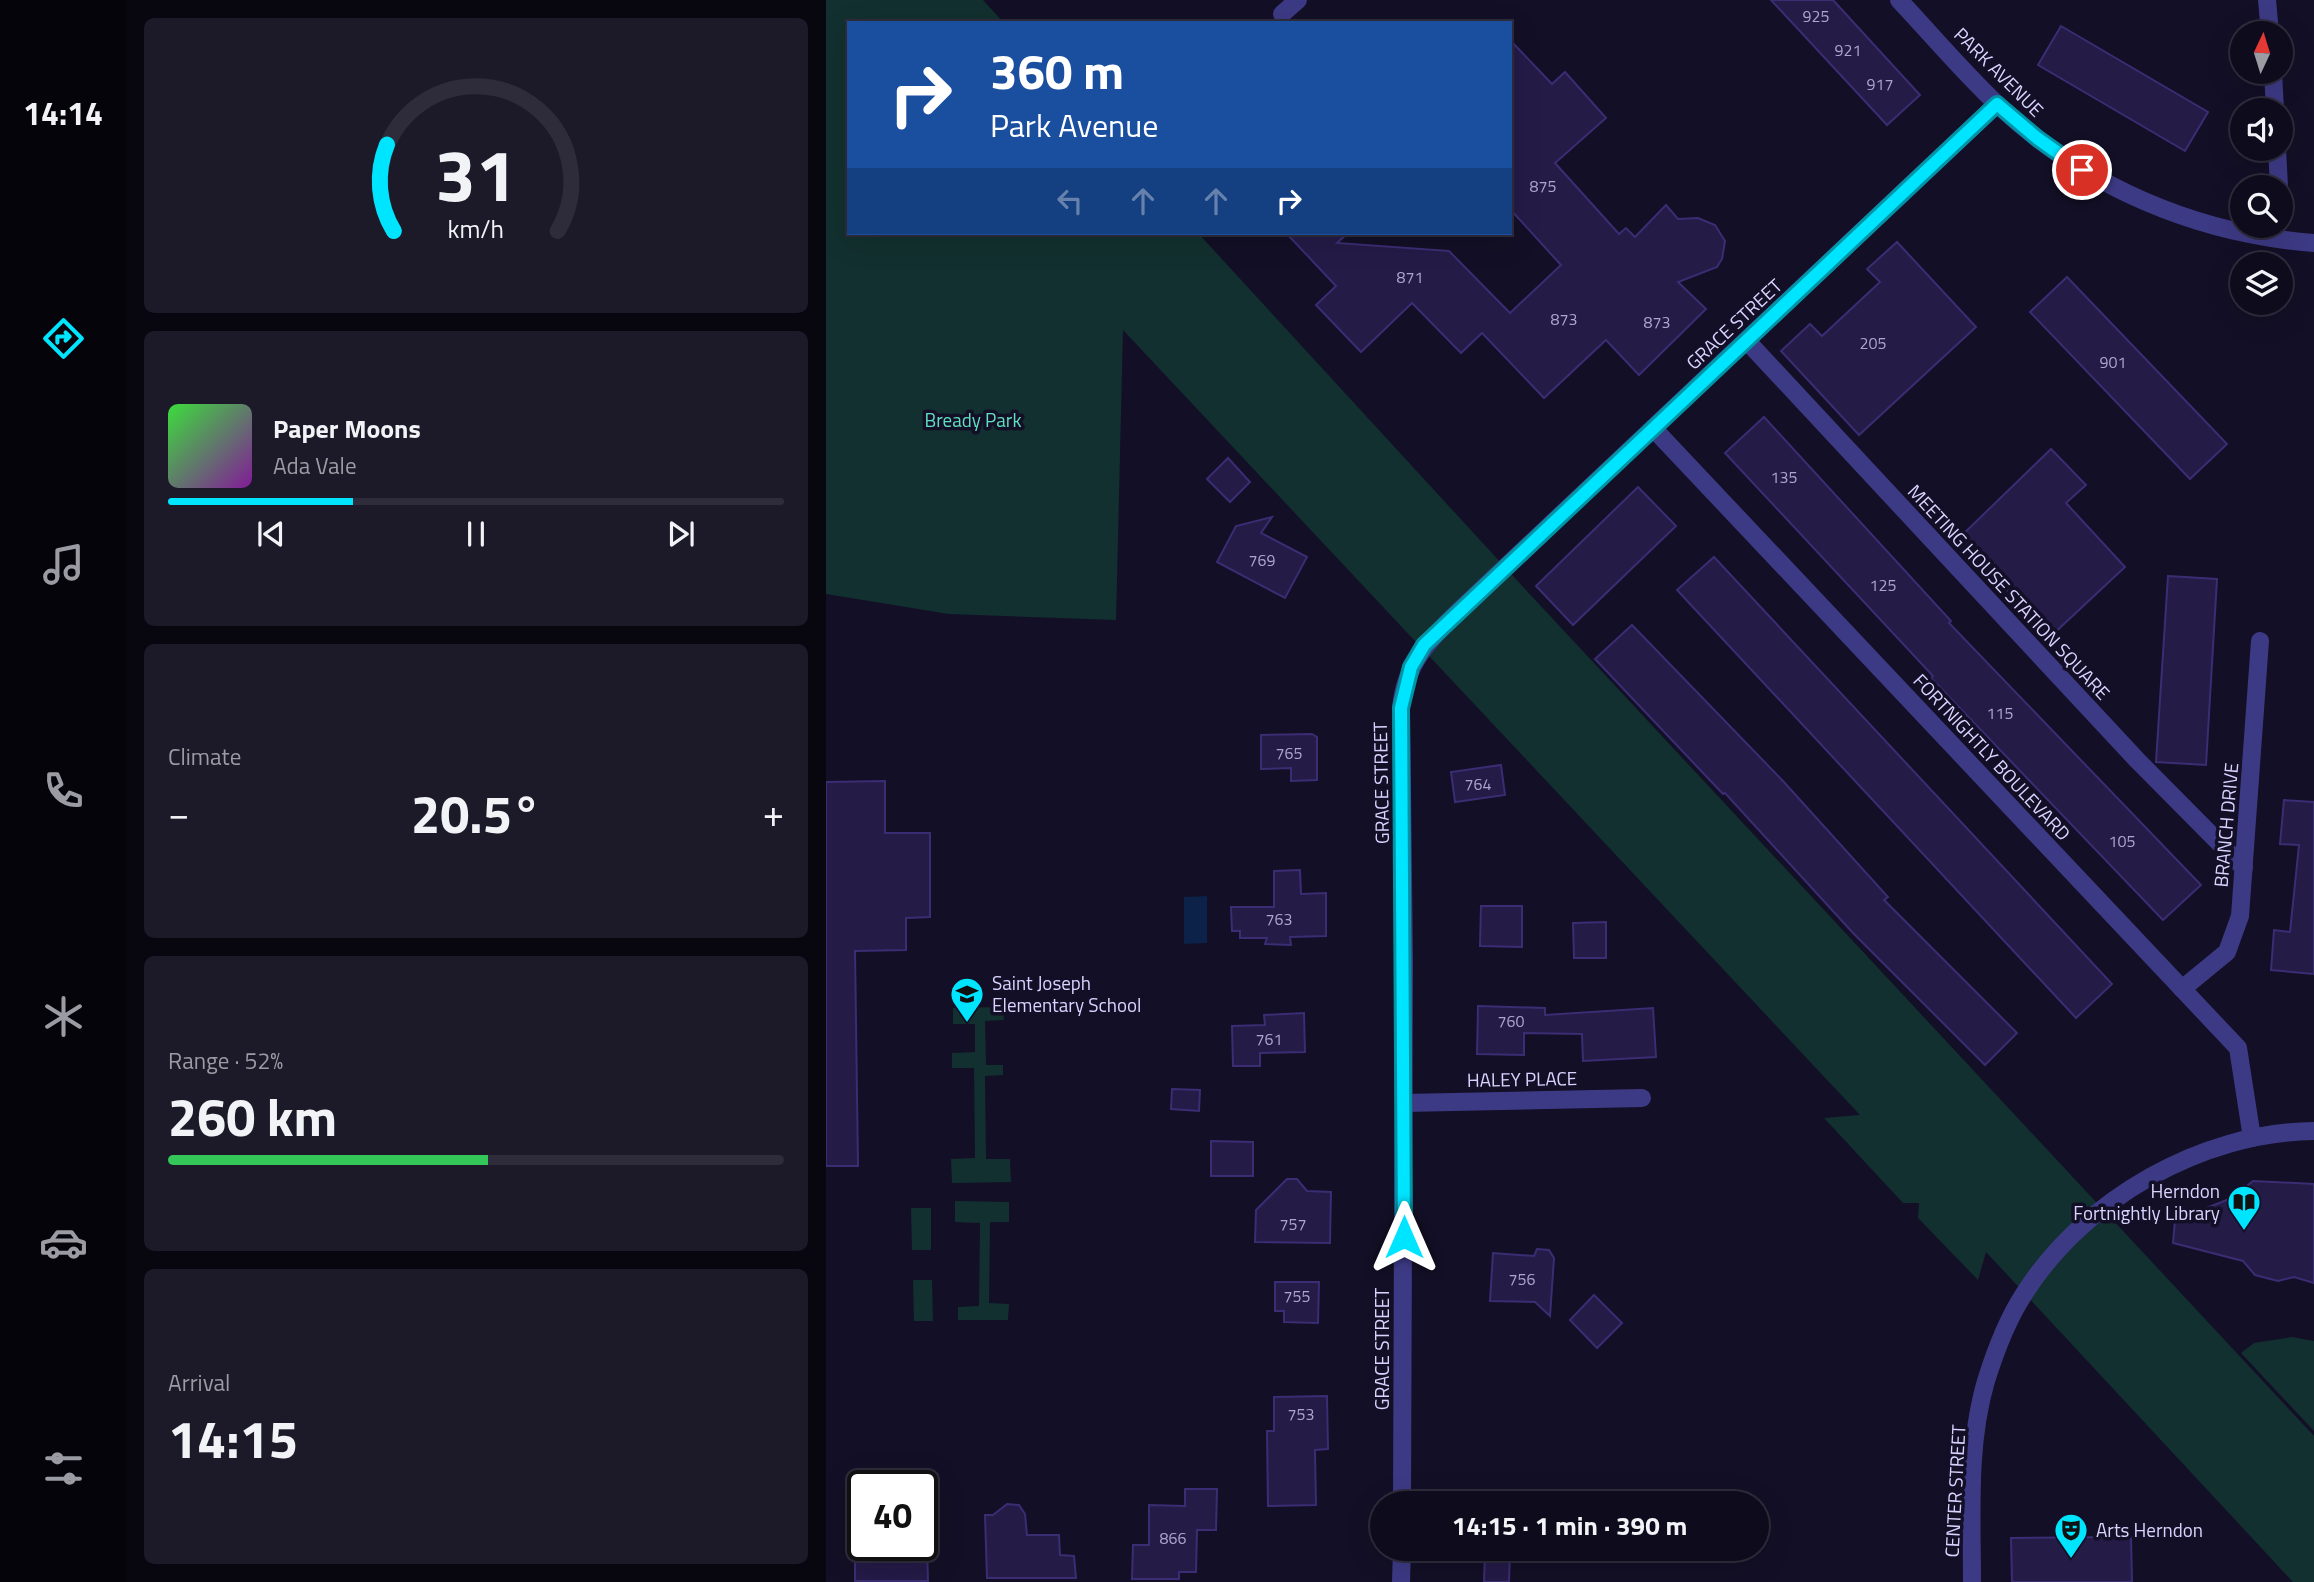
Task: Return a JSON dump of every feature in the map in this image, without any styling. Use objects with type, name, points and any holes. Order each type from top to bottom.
[{"type":"street","points":[[1282,14],[1297,0]]},
{"type":"street","name":"PARK AVENUE","points":[[1899,0],[1997,104],[2037,138],[2082,170],[2132,196],[2187,218],[2230,225]]},
{"type":"street","points":[[2266,0],[2269,21]]},
{"type":"street","name":"GRACE STREET","points":[[1402,1491],[1404,1103],[1401,708],[1411,667],[1424,645],[1997,104]]},
{"type":"street","name":"PARK AVENUE","points":[[2293,237],[2314,243]]},
{"type":"street","name":"MEETING HOUSE STATION SQUARE","points":[[1747,341],[2127,750],[2244,868]]},
{"type":"street","name":"FORTNIGHTLY BOULEVARD","points":[[1653,428],[2238,1048],[2252,1138]]},
{"type":"street","name":"BRANCH DRIVE","points":[[2182,989],[2227,952],[2239,916],[2260,641]]},
{"type":"street","name":"HALEY PLACE","points":[[1404,1103],[1642,1098]]},
{"type":"street","name":"CENTER STREET","points":[[1972,1582],[1976,1430],[1986,1383],[2003,1335],[2024,1294],[2083,1226],[2124,1194],[2163,1170],[2208,1151],[2252,1138],[2314,1131]]},
{"type":"street","points":[[1401,1582],[1402,1561]]},
{"type":"green space","name":"Bready Park","points":[[826,0],[983,0],[1002,21],[847,21],[847,235],[1200,235],[1525,589],[2314,1436],[2314,1582],[2293,1582],[1986,1252],[1978,1280],[1918,1218],[1919,1203],[1903,1203],[1824,1118],[1860,1115],[1123,330],[1116,620],[949,614],[826,594]]},
{"type":"green space","points":[[1003,1007],[1004,1020],[985,1021],[986,1065],[1003,1065],[1003,1075],[985,1076],[986,1159],[1010,1159],[1011,1182],[952,1183],[951,1159],[975,1158],[974,1068],[952,1068],[952,1053],[975,1052],[975,1024],[953,1024],[953,1008]]},
{"type":"green space","points":[[955,1201],[1009,1202],[1009,1222],[990,1222],[989,1303],[1009,1304],[1008,1320],[958,1320],[958,1307],[979,1306],[980,1223],[955,1222]]},
{"type":"green space","points":[[911,1208],[931,1208],[931,1250],[912,1250]]},
{"type":"green space","points":[[913,1280],[932,1280],[933,1321],[914,1321]]},
{"type":"green space","points":[[2292,1337],[2314,1341],[2314,1431],[2241,1353],[2254,1343]]},
{"type":"water","points":[[1207,896],[1207,943],[1184,944],[1184,897]]},
{"type":"building","points":[[1771,0],[1833,0],[1920,95],[1887,125]]},
{"type":"building","points":[[2061,26],[2208,112],[2185,151],[2038,65]]},
{"type":"building","points":[[1512,42],[1552,84],[1565,72],[1606,118],[1555,163],[1619,234],[1626,228],[1635,237],[1666,205],[1678,219],[1698,218],[1715,225],[1725,241],[1722,259],[1717,267],[1678,282],[1706,309],[1639,375],[1606,340],[1544,398],[1482,333],[1461,353],[1412,303],[1361,352],[1316,305],[1336,286],[1288,235],[1346,235],[1337,243],[1449,251],[1510,313],[1561,265],[1512,211]]},
{"type":"building","points":[[1897,242],[1976,327],[1859,435],[1781,351],[1810,324],[1822,336],[1880,282],[1867,269]]},
{"type":"building","points":[[2067,277],[2227,444],[2190,479],[2030,312]]},
{"type":"building","points":[[1764,417],[1951,621],[1949,623],[2201,885],[2163,920],[1931,678],[1933,676],[1725,453]]},
{"type":"building","points":[[2051,449],[2086,485],[2066,503],[2125,567],[2050,637],[1992,574],[1989,577],[1955,542]]},
{"type":"building","points":[[1228,458],[1250,482],[1230,502],[1207,479]]},
{"type":"building","points":[[1638,487],[1676,526],[1573,625],[1536,586]]},
{"type":"building","points":[[1272,517],[1261,533],[1307,557],[1285,598],[1217,562],[1236,526]]},
{"type":"building","points":[[1714,557],[2112,984],[2076,1018],[1677,590]]},
{"type":"building","points":[[2168,576],[2217,579],[2206,765],[2156,762]]},
{"type":"building","points":[[1632,625],[1783,781],[1888,897],[1884,900],[2017,1033],[1985,1065],[1853,933],[1725,793],[1723,794],[1595,659]]},
{"type":"building","points":[[1312,734],[1317,737],[1317,780],[1291,781],[1291,768],[1261,769],[1261,735]]},
{"type":"building","points":[[1501,765],[1505,795],[1455,802],[1451,772]]},
{"type":"building","points":[[885,781],[885,833],[930,833],[930,917],[906,918],[906,950],[855,951],[858,1166],[826,1166],[826,782]]},
{"type":"building","points":[[2284,800],[2314,802],[2314,974],[2271,970],[2274,930],[2290,932],[2299,845],[2280,844]]},
{"type":"building","points":[[1300,870],[1301,894],[1326,893],[1326,936],[1290,937],[1291,945],[1265,944],[1267,938],[1240,938],[1240,931],[1232,931],[1231,907],[1274,907],[1274,871]]},
{"type":"building","points":[[1481,906],[1522,906],[1522,947],[1480,946]]},
{"type":"building","points":[[1606,922],[1606,958],[1574,958],[1573,923]]},
{"type":"building","points":[[1478,1006],[1545,1008],[1545,1015],[1653,1008],[1656,1057],[1583,1061],[1582,1034],[1524,1033],[1524,1055],[1477,1054]]},
{"type":"building","points":[[1304,1013],[1305,1052],[1260,1053],[1260,1066],[1233,1066],[1232,1026],[1265,1025],[1264,1015]]},
{"type":"building","points":[[1172,1089],[1200,1090],[1199,1111],[1171,1109]]},
{"type":"building","points":[[1211,1141],[1253,1142],[1253,1176],[1211,1176]]},
{"type":"building","points":[[1287,1179],[1297,1179],[1307,1191],[1331,1192],[1330,1243],[1255,1242],[1256,1210]]},
{"type":"building","name":"Herndon Fortnightly Library","points":[[2253,1181],[2314,1184],[2314,1283],[2294,1277],[2278,1281],[2255,1275],[2243,1261],[2173,1243],[2175,1220],[2232,1198]]},
{"type":"building","points":[[1537,1249],[1549,1250],[1554,1258],[1550,1316],[1535,1302],[1490,1301],[1493,1253],[1534,1256]]},
{"type":"building","points":[[1275,1282],[1319,1282],[1318,1323],[1284,1322],[1284,1311],[1275,1311]]},
{"type":"building","points":[[1594,1295],[1622,1323],[1597,1348],[1570,1320]]},
{"type":"building","points":[[1327,1396],[1328,1449],[1315,1450],[1316,1505],[1268,1506],[1267,1431],[1274,1431],[1274,1397]]},
{"type":"building","points":[[1185,1489],[1217,1489],[1216,1530],[1197,1530],[1196,1572],[1179,1572],[1179,1579],[1132,1579],[1133,1545],[1149,1545],[1149,1505],[1185,1506]]},
{"type":"building","points":[[1007,1504],[1019,1505],[1025,1514],[1027,1535],[1059,1535],[1060,1555],[1074,1556],[1076,1578],[987,1578],[985,1515],[993,1515]]},
{"type":"building","name":"Arts Herndon","points":[[2131,1537],[2132,1582],[2012,1582],[2011,1538]]},
{"type":"building","points":[[855,1561],[927,1561],[928,1581],[855,1581]]},
{"type":"building","points":[[1485,1561],[1510,1561],[1509,1582],[1484,1582]]},
{"type":"place","name":"Saint Joseph Elementary School","points":[[967,1024]]},
{"type":"place","name":"Herndon Fortnightly Library","points":[[2244,1232]]},
{"type":"place","name":"Arts Herndon","points":[[2071,1560]]},
{"type":"route","points":[[1404,1237],[1401,708],[1411,667],[1424,645],[1997,104],[2037,138],[2082,170]]}]
